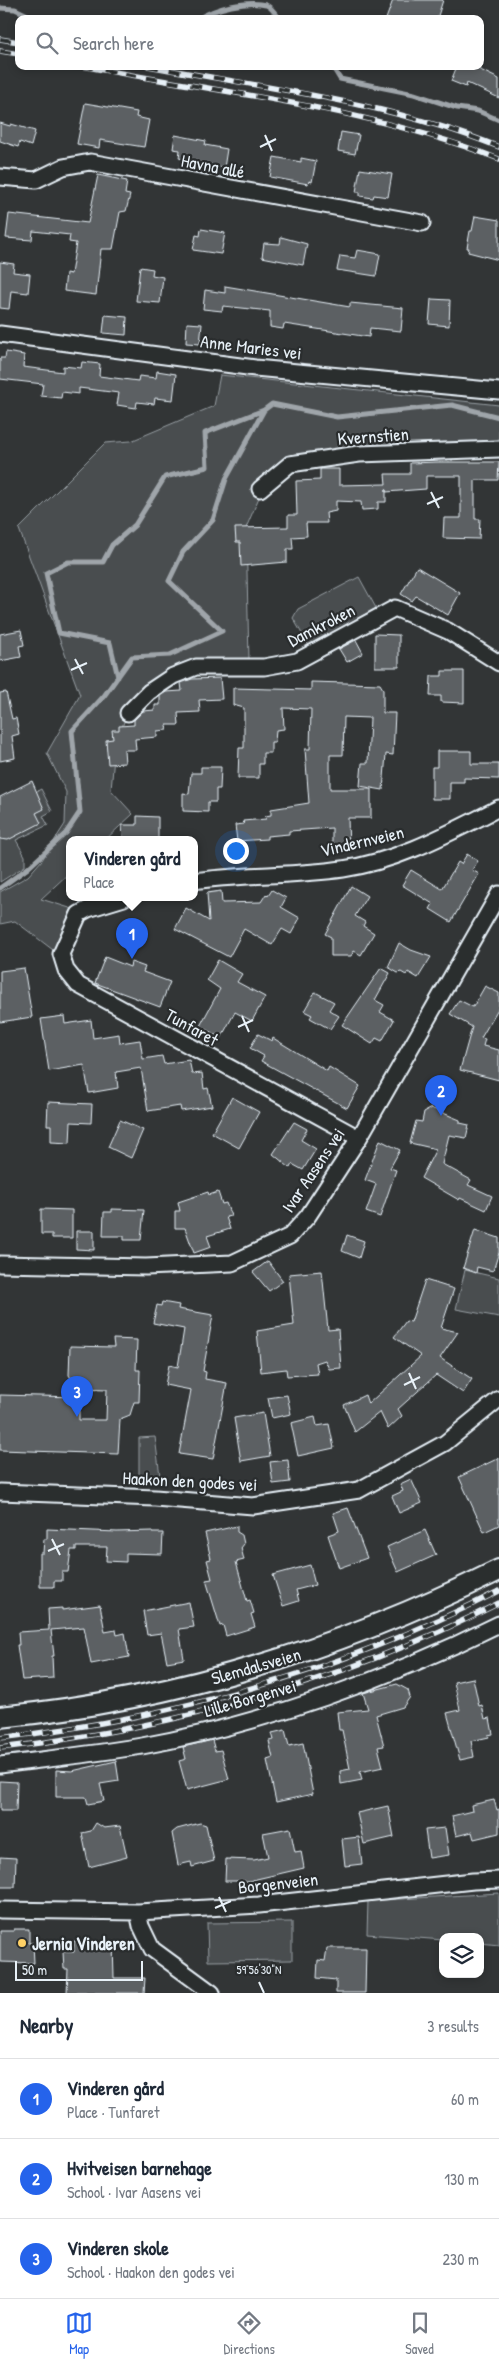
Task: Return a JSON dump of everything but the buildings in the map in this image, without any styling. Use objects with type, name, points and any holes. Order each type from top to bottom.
[{"type":"main road","name":"Slemdalsveien","points":[[0,1716],[103,1703],[222,1677],[355,1634],[425,1606],[499,1570]]},
{"type":"street","name":"Havna allé","points":[[0,177],[36,180],[62,167],[90,162],[422,223]]},
{"type":"street","name":"Anne Maries vei","points":[[0,334],[255,368],[499,391]]},
{"type":"street","name":"Kvernstien","points":[[260,489],[290,464],[312,460],[359,454],[499,449]]},
{"type":"street","name":"Damkroken","points":[[128,713],[150,692],[173,676],[196,667],[264,667],[297,661],[395,608],[448,631],[499,663]]},
{"type":"street","name":"Vindernveien","points":[[198,880],[232,875],[279,875],[344,869],[383,860],[437,840],[499,808]]},
{"type":"street","name":"Ivar Aasens vei","points":[[0,1264],[146,1268],[232,1263],[290,1236],[308,1216],[359,1138],[499,894]]},
{"type":"street","name":"Tunfaret","points":[[114,901],[88,909],[79,914],[60,954],[66,970],[78,985],[359,1138]]},
{"type":"street","name":"Haakon den godes vei","points":[[0,1492],[155,1498],[253,1506],[359,1490],[445,1443],[499,1399]]},
{"type":"street","name":"Lille Borgenvei","points":[[0,1765],[144,1746],[246,1721],[347,1689],[425,1658],[499,1624]]},
{"type":"street","name":"Borgenveien","points":[[0,1910],[138,1912],[259,1905],[473,1881],[499,1880]]},
{"type":"street","points":[[138,1912],[141,1926],[152,1949],[212,1993]]},
{"type":"shaded area","points":[[220,375],[499,405],[499,440],[285,456],[263,488],[246,528],[249,661],[197,670],[128,711],[115,746],[111,790],[133,814],[109,836],[66,836],[66,876],[41,899],[76,910],[57,953],[15,921],[0,924],[0,892],[28,876],[42,860],[65,824],[66,792],[47,753],[80,695],[19,529],[105,443],[131,441],[214,406]]},
{"type":"shaded area","points":[[359,577],[376,608],[309,646],[293,618],[298,609]]},
{"type":"shaded area","points":[[41,789],[52,811],[43,816],[48,825],[16,840],[25,856],[25,866],[0,882],[0,804],[15,803]]},
{"type":"shaded area","points":[[465,1270],[499,1278],[499,1317],[456,1309]]},
{"type":"shaded area","points":[[155,1437],[160,1476],[139,1476],[139,1438]]},
{"type":"shaded area","points":[[499,1893],[499,1945],[484,1943],[484,1933],[439,1933],[439,1940],[367,1934],[368,1901]]},
{"type":"shaded area","points":[[292,1922],[292,1960],[208,1961],[207,1923]]},
{"type":"waterway","points":[[205,15],[222,8],[241,4],[266,5],[277,15]]},
{"type":"waterway","points":[[0,8],[15,9],[28,15]]},
{"type":"waterway","points":[[334,70],[340,79],[414,94],[457,108],[478,111],[499,120]]},
{"type":"waterway","points":[[0,888],[28,868],[66,833],[80,812],[72,731],[104,696],[132,657],[170,655],[222,631],[169,581],[183,552],[213,520],[226,479],[264,410],[272,404],[337,417],[452,405],[499,417]]},
{"type":"waterway","points":[[118,677],[110,643],[59,633],[46,573],[68,562],[103,562],[112,545],[135,525],[165,477],[207,467],[205,433],[264,410]]},
{"type":"railway","points":[[0,39],[15,41]]},
{"type":"railway","points":[[0,51],[15,53]]},
{"type":"railway","points":[[105,70],[346,114],[449,141],[499,159]]},
{"type":"railway","points":[[171,70],[282,89],[370,107],[414,118],[499,147]]},
{"type":"railway","points":[[0,1738],[129,1718],[193,1704],[256,1687],[319,1667],[380,1644],[440,1619],[499,1591]]},
{"type":"railway","points":[[0,1748],[129,1728],[256,1698],[380,1656],[440,1631],[499,1603]]},
{"type":"place","name":"Vinderen gård","points":[[132,959]]},
{"type":"place","name":"Hvitveisen barnehage","points":[[441,1116]]},
{"type":"place","name":"Vinderen skole","points":[[77,1417]]},
{"type":"place","name":"Jernia Vinderen","points":[[22,1943]]}]
